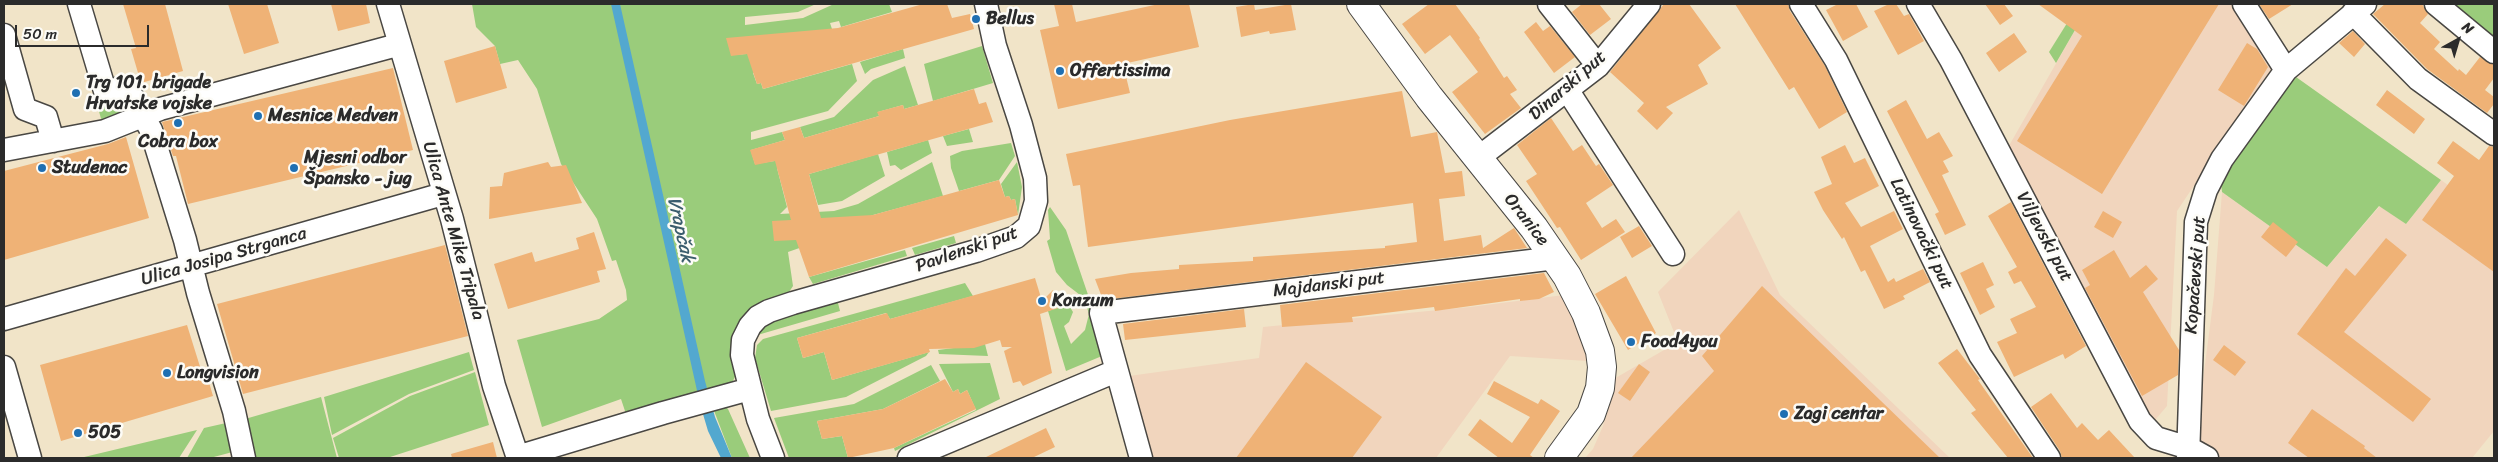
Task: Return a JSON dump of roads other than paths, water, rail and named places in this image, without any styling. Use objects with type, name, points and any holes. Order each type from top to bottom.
[{"type":"main road","name":"Oranice","points":[[1362,4],[1429,97],[1556,258],[1591,323],[1598,342],[1602,367],[1600,388],[1591,414],[1559,458]]},
{"type":"street","points":[[79,4],[105,92],[127,87],[151,130],[234,411],[244,458]]},
{"type":"street","name":"Ulica Ante Mike Tripala","points":[[388,4],[454,226],[494,386],[518,458]]},
{"type":"street","name":"Pavlenski put","points":[[773,458],[758,419],[742,356],[743,340],[750,326],[768,311],[976,251],[1016,237],[1029,226],[1036,200],[1034,178],[1021,125],[995,46],[986,4]]},
{"type":"street","points":[[1549,4],[1598,66]]},
{"type":"street","name":"Dinarski put","points":[[1478,158],[1568,91],[1598,66],[1650,4]]},
{"type":"street","name":"Latinovački put","points":[[1801,4],[1836,60],[1980,355],[2049,458]]},
{"type":"street","name":"Viljevski put","points":[[1918,4],[1951,60],[2140,421],[2156,438],[2195,455]]},
{"type":"street","points":[[2244,4],[2286,70]]},
{"type":"street","points":[[2436,4],[2494,52]]},
{"type":"street","points":[[2359,8],[2418,79],[2494,134]]},
{"type":"street","name":"Kopačevski put","points":[[2195,455],[2196,222],[2206,190],[2222,159],[2286,70],[2359,8]]},
{"type":"street","points":[[4,34],[25,109],[46,117],[53,141]]},
{"type":"street","points":[[4,150],[105,131],[160,109],[390,47]]},
{"type":"street","points":[[1568,91],[1673,254]]},
{"type":"street","name":"Ulica Josipa Strganca","points":[[4,319],[443,194]]},
{"type":"street","name":"Majdanski put","points":[[1116,371],[1101,313],[1556,258]]},
{"type":"street","points":[[4,367],[30,458]]},
{"type":"street","points":[[909,458],[1116,371],[1141,458]]},
{"type":"street","points":[[518,458],[750,389]]},
{"type":"water","points":[[611,4],[620,4],[705,381],[715,417],[732,458],[721,458],[708,431],[700,404]]},
{"type":"place","name":"Bellus","points":[[976,19]]},
{"type":"place","name":"Offertissima","points":[[1060,71]]},
{"type":"place","name":"Trg 101. brigade Hrvatske vojske","points":[[76,93]]},
{"type":"place","name":"Mesnice Medven","points":[[258,116]]},
{"type":"place","name":"Cobra box","points":[[178,123]]},
{"type":"place","name":"Studenac","points":[[42,168]]},
{"type":"place","name":"Mjesni odbor Špansko - jug","points":[[294,168]]},
{"type":"place","name":"Konzum","points":[[1042,301]]},
{"type":"place","name":"Food4you","points":[[1631,342]]},
{"type":"place","name":"Longvision","points":[[167,373]]},
{"type":"place","name":"Zagi centar","points":[[1784,414]]},
{"type":"place","name":"505","points":[[78,433]]},
{"type":"water label","name":"Vrapčak","points":[[680,230]]}]
